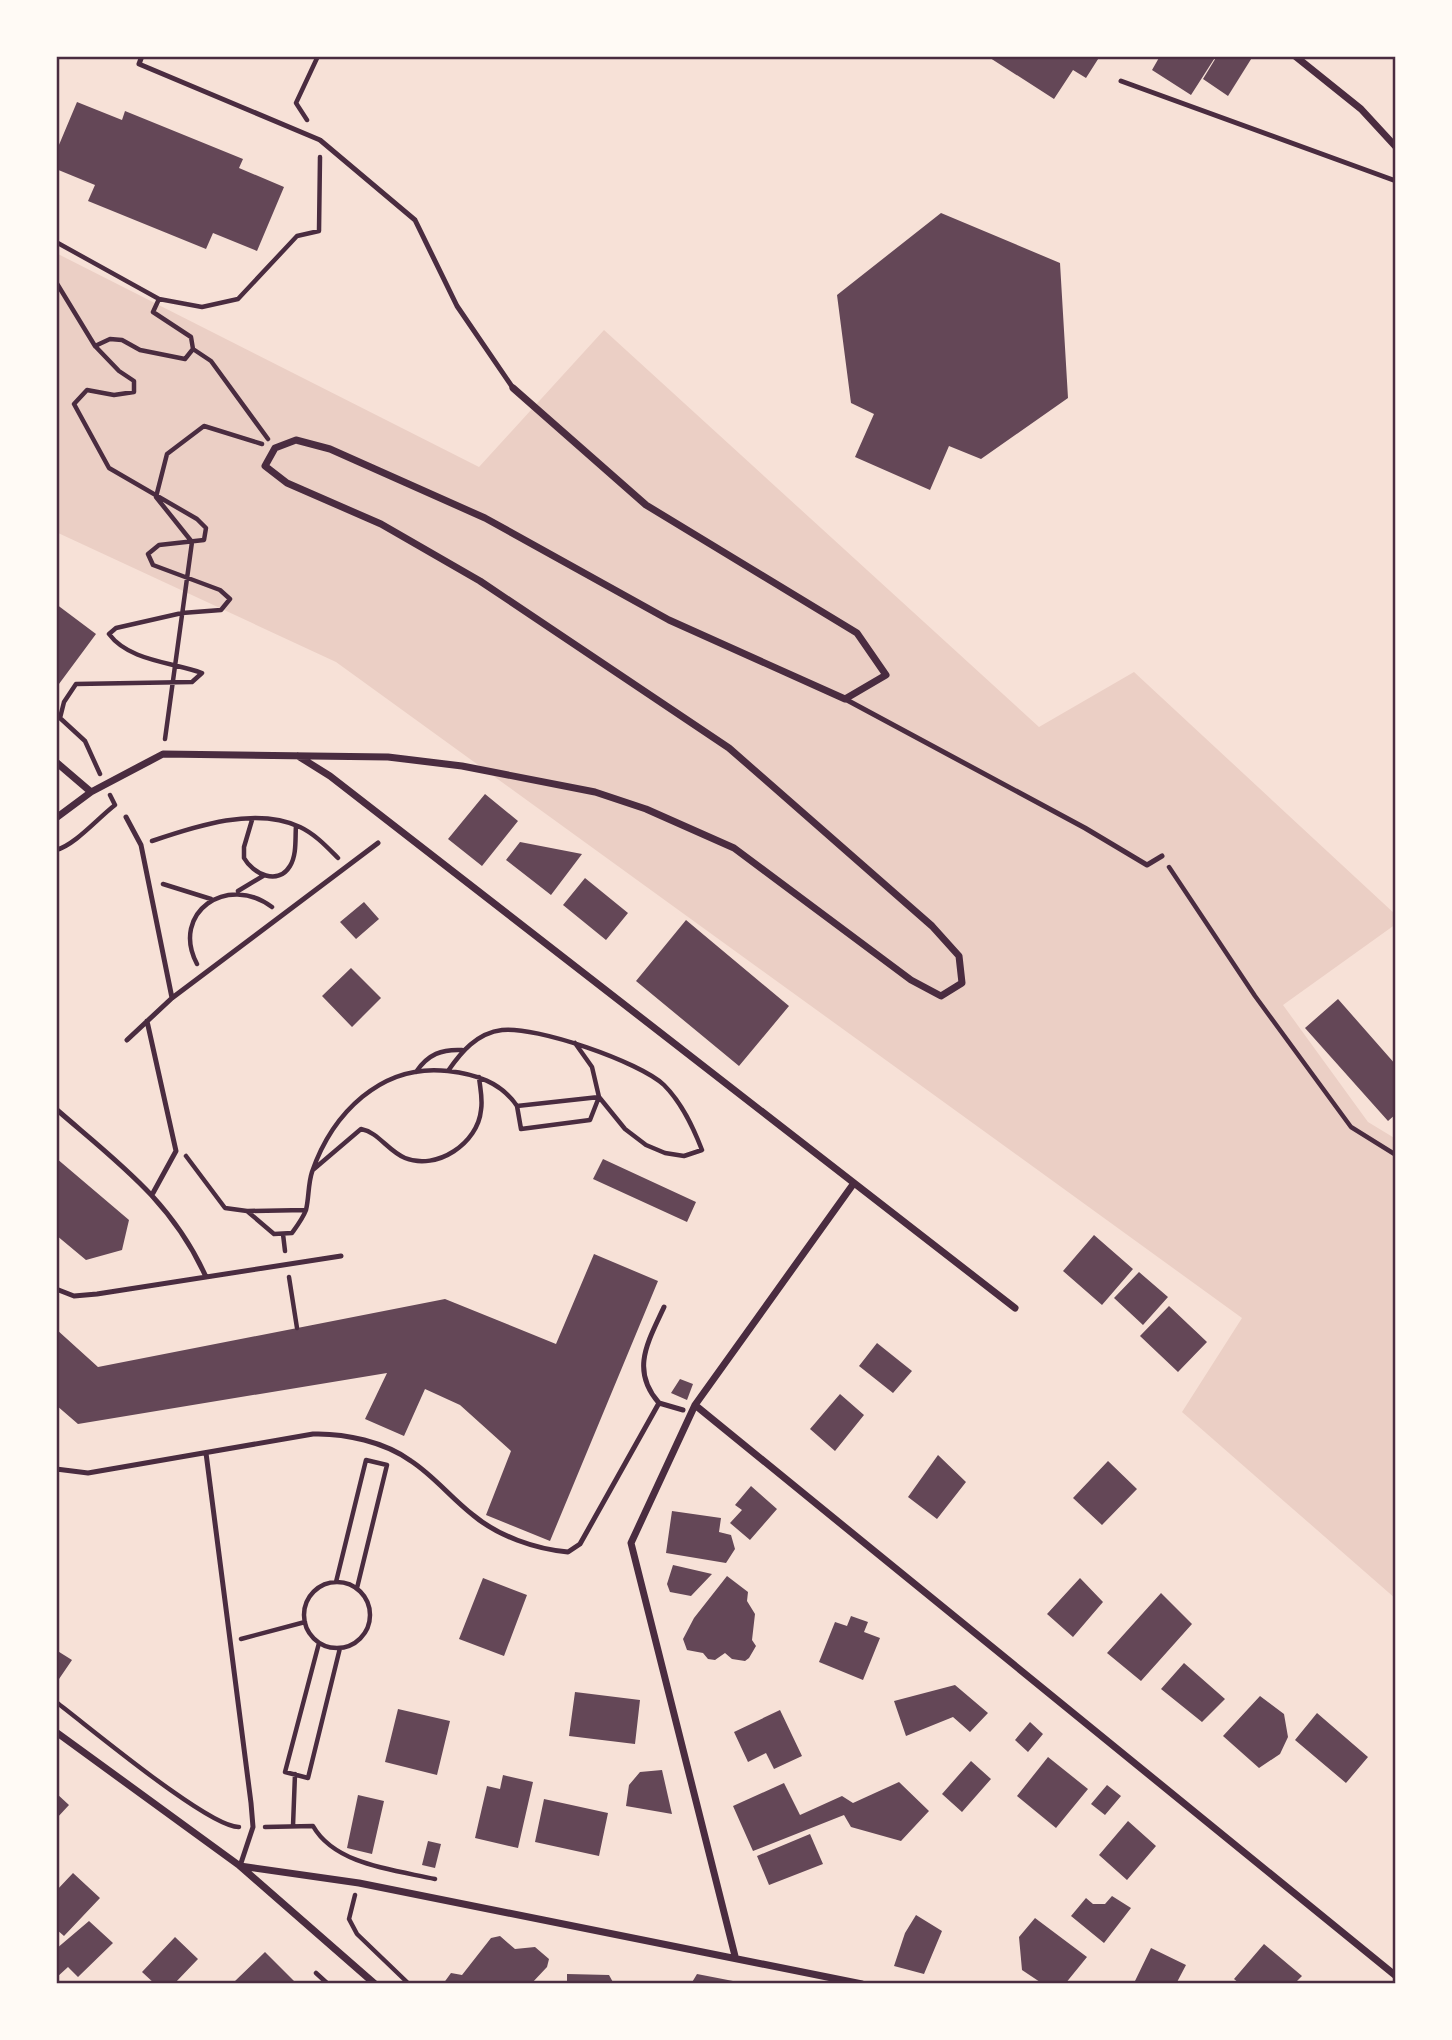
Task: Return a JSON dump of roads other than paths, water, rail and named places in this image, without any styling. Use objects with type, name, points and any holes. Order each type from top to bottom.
[{"type":"street","points":[[1295,56],[1361,109],[1396,146]]},
{"type":"street","points":[[56,818],[91,792],[163,754],[388,757],[462,766],[595,792],[646,809],[734,848],[911,981],[941,996],[962,983],[959,956],[932,926],[729,748],[480,581],[381,524],[287,483],[265,466],[275,448],[296,439],[330,449],[485,519],[669,620],[845,699],[886,675],[857,633],[646,505],[513,388]]},
{"type":"street","points":[[298,756],[330,776],[1015,1308]]},
{"type":"street","points":[[56,762],[91,792]]},
{"type":"street","points":[[735,1956],[631,1543],[695,1405],[854,1183]]},
{"type":"street","points":[[695,1405],[1396,1976]]},
{"type":"street","points":[[56,1732],[240,1866],[375,1984]]},
{"type":"street","points":[[240,1866],[359,1883],[735,1956],[862,1984]]},
{"type":"lane","points":[[142,56],[139,64],[320,140],[415,220],[457,306],[513,388]]},
{"type":"lane","points":[[1121,80],[1396,181]]},
{"type":"lane","points":[[845,699],[1147,864],[1162,856]]},
{"type":"lane","points":[[126,817],[141,845],[172,998]]},
{"type":"lane","points":[[127,1040],[202,974],[378,843]]},
{"type":"lane","points":[[147,1021],[176,1151],[153,1193]]},
{"type":"lane","points":[[56,1109],[153,1193],[194,1250],[206,1277]]},
{"type":"lane","points":[[56,1289],[74,1296],[341,1256]]},
{"type":"lane","points":[[664,1307],[647,1345],[643,1367],[646,1388],[659,1403],[683,1410]]},
{"type":"lane","points":[[56,1469],[88,1473],[313,1434],[337,1434],[392,1451],[410,1460],[475,1517],[504,1533],[528,1544],[568,1552],[580,1544],[659,1403]]},
{"type":"lane","points":[[205,1453],[253,1827],[240,1866]]}]
